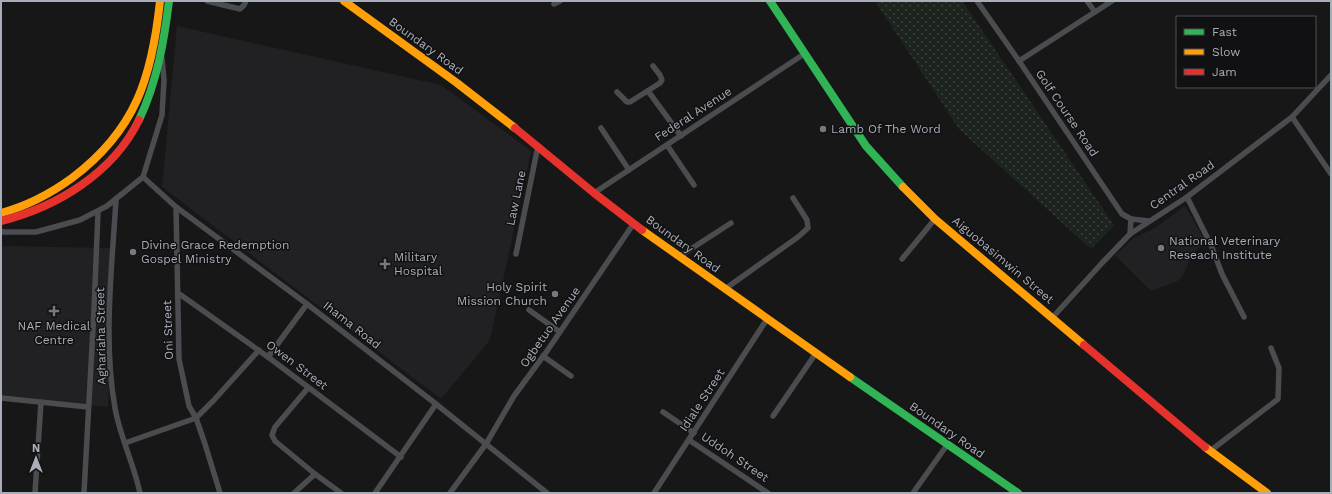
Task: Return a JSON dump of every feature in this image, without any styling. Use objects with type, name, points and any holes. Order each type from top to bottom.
[{"type":"street","points":[[1,221],[31,212],[56,200],[83,184],[111,161],[130,137],[141,115],[157,73],[160,1]]},
{"type":"street","points":[[1,213],[31,203],[56,190],[92,164],[113,142],[140,96],[157,50],[169,1]]},
{"type":"street","points":[[207,1],[240,9],[246,1]]},
{"type":"street","name":"Boundary Road","points":[[344,1],[444,74],[538,146],[594,193],[634,223],[767,319],[1018,493]]},
{"type":"street","name":"Aiguobasimwin Street","points":[[770,1],[866,146],[898,182],[935,219],[1210,451],[1267,493]]},
{"type":"street","name":"Golf Course Road","points":[[977,1],[1122,214],[1131,219]]},
{"type":"street","points":[[1087,1],[1095,12]]},
{"type":"street","points":[[1019,61],[1112,1]]},
{"type":"street","points":[[1,231],[36,232],[80,220],[98,212],[143,177],[162,115],[164,80],[157,50]]},
{"type":"street","name":"Federal Avenue","points":[[594,193],[804,54]]},
{"type":"street","points":[[618,92],[627,102],[630,102],[660,83],[662,80],[660,75],[653,66]]},
{"type":"street","name":"Central Road","points":[[1052,318],[1130,234],[1187,197],[1292,117],[1331,75]]},
{"type":"street","points":[[648,91],[681,136]]},
{"type":"street","points":[[1292,117],[1331,174]]},
{"type":"street","points":[[601,128],[629,170]]},
{"type":"street","points":[[667,145],[694,184]]},
{"type":"street","name":"Law Lane","points":[[516,254],[538,146]]},
{"type":"street","name":"Ihama Road","points":[[143,177],[176,207],[307,304],[436,404],[547,493]]},
{"type":"street","points":[[1187,197],[1211,245],[1222,274],[1244,317]]},
{"type":"street","points":[[725,289],[798,237],[808,228],[807,220],[793,198]]},
{"type":"street","name":"Aghariaha Street","points":[[116,199],[110,306],[110,371],[116,410],[140,493]]},
{"type":"street","name":"Oni Street","points":[[176,207],[179,358],[189,406],[196,418],[220,493]]},
{"type":"street","points":[[84,493],[98,212]]},
{"type":"street","points":[[902,259],[935,219]]},
{"type":"street","points":[[1130,234],[1131,219],[1149,221]]},
{"type":"street","name":"Ogbetuo Avenue","points":[[450,493],[486,444],[514,396],[560,332],[634,223]]},
{"type":"street","points":[[680,256],[731,223]]},
{"type":"street","name":"Owen Street","points":[[178,293],[259,350],[400,457]]},
{"type":"street","points":[[268,357],[307,304]]},
{"type":"street","points":[[529,310],[560,332]]},
{"type":"street","name":"Idiale Street","points":[[654,493],[767,319]]},
{"type":"street","points":[[1210,451],[1278,399],[1279,368],[1271,348]]},
{"type":"street","points":[[125,443],[196,418],[259,350]]},
{"type":"street","points":[[773,416],[816,353]]},
{"type":"street","points":[[543,356],[571,376]]},
{"type":"street","points":[[308,388],[275,427],[272,435],[274,441],[341,493]]},
{"type":"street","points":[[1,398],[88,407]]},
{"type":"street","points":[[35,493],[41,402]]},
{"type":"street","points":[[376,493],[436,404]]},
{"type":"street","points":[[663,412],[694,433]]},
{"type":"street","name":"Uddoh Street","points":[[689,440],[768,493]]},
{"type":"street","points":[[913,493],[947,445]]},
{"type":"street","points":[[294,493],[315,474]]},
{"type":"shaded area","points":[[875,1],[962,1],[1114,225],[1091,249],[959,129]]},
{"type":"shaded area","name":"Military Hospital","points":[[177,26],[441,85],[531,151],[490,340],[441,399],[162,187]]},
{"type":"shaded area","name":"National Veterinary Reseach Institute","points":[[1185,206],[1203,237],[1204,243],[1192,255],[1182,277],[1178,281],[1151,291],[1115,255],[1134,238],[1155,228]]},
{"type":"shaded area","name":"NAF Medical Centre","points":[[1,246],[110,248],[106,337],[109,378],[108,407],[1,396]]},
{"type":"traffic: fast","points":[[139,120],[151,91],[159,62],[169,1]]},
{"type":"traffic: fast","points":[[770,1],[866,146],[903,187]]},
{"type":"traffic: fast","points":[[850,377],[1018,493]]},
{"type":"traffic: slow","points":[[1,213],[29,203],[64,184],[94,160],[112,141],[126,121],[146,78],[157,28],[160,1]]},
{"type":"traffic: slow","points":[[344,1],[457,83],[515,128]]},
{"type":"traffic: slow","points":[[903,187],[935,219],[1084,345]]},
{"type":"traffic: slow","points":[[642,230],[850,377]]},
{"type":"traffic: slow","points":[[1205,447],[1267,493]]},
{"type":"traffic: jam","points":[[1,221],[43,207],[62,197],[99,172],[128,139],[139,120]]},
{"type":"traffic: jam","points":[[515,128],[594,193],[642,230]]},
{"type":"traffic: jam","points":[[1084,345],[1205,447]]},
{"type":"place","name":"Lamb Of The Word","points":[[823,129]]},
{"type":"place","name":"National Veterinary Reseach Institute","points":[[1161,248]]},
{"type":"place","name":"Divine Grace Redemption Gospel Ministry","points":[[133,252]]},
{"type":"place","name":"Military Hospital","points":[[385,264]]},
{"type":"place","name":"Holy Spirit Mission Church","points":[[555,294]]},
{"type":"place","name":"NAF Medical Centre","points":[[54,311]]}]
